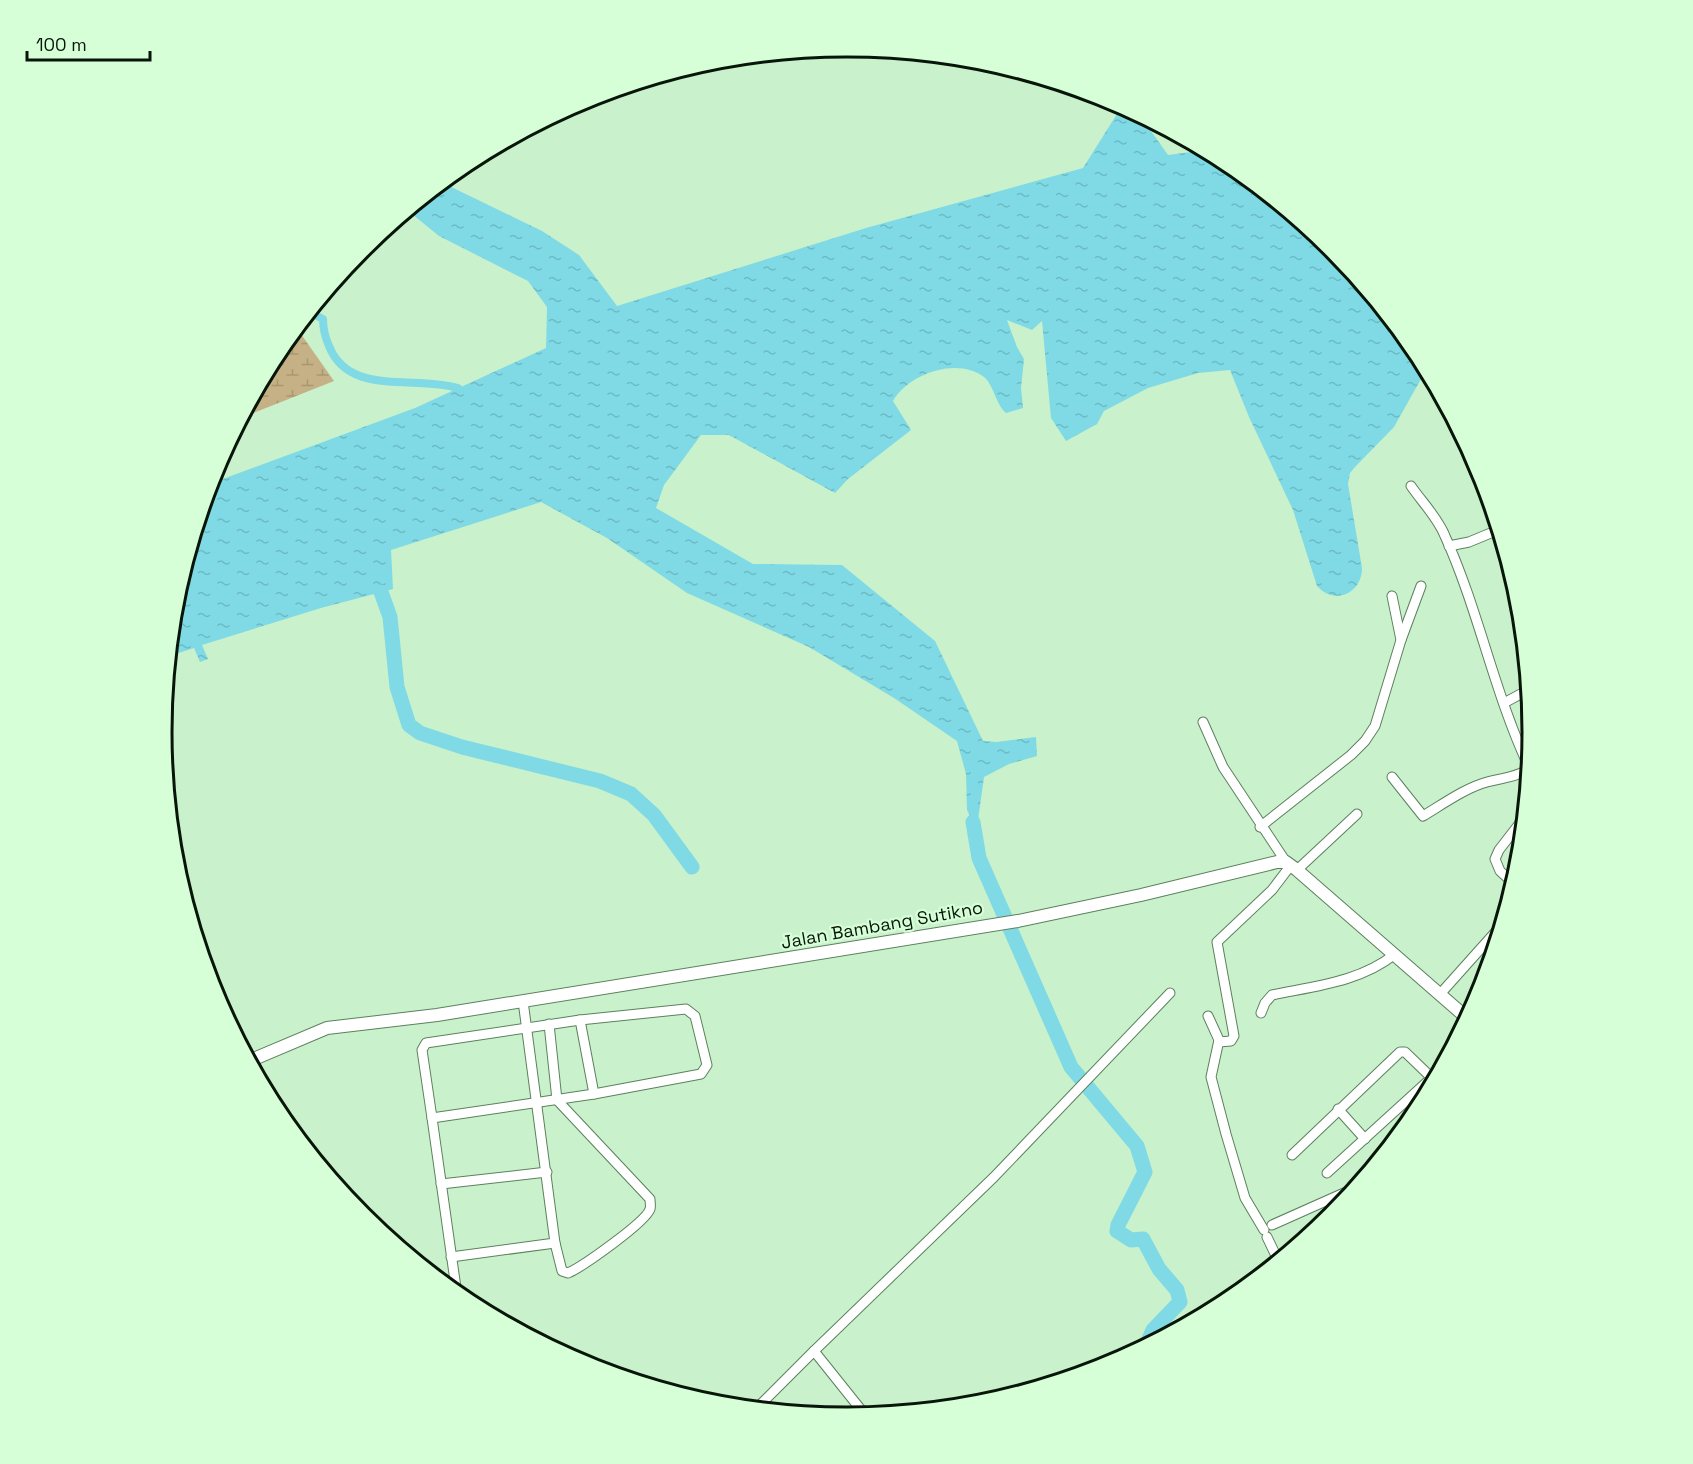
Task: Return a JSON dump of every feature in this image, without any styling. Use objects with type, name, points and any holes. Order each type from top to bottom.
[{"type":"street","points":[[1412,486],[1441,527],[1449,546],[1521,750]]},
{"type":"street","points":[[1449,546],[1469,542],[1491,533]]},
{"type":"street","points":[[1260,827],[1365,741],[1374,726],[1421,586]]},
{"type":"street","points":[[1392,596],[1401,640]]},
{"type":"street","points":[[1504,703],[1520,694]]},
{"type":"street","points":[[1203,722],[1223,767],[1260,827],[1291,865],[1460,1012]]},
{"type":"street","points":[[1392,777],[1423,816],[1488,781],[1507,780],[1520,772]]},
{"type":"street","points":[[1219,1042],[1231,1041],[1234,1036],[1217,942],[1261,901],[1291,865],[1357,814]]},
{"type":"street","points":[[1506,876],[1500,871],[1496,859],[1503,844],[1514,830]]},
{"type":"street","name":"Jalan Bambang Sutikno","points":[[256,1058],[327,1028],[437,1015],[1018,921],[1291,865]]},
{"type":"street","points":[[1441,993],[1489,940]]},
{"type":"street","points":[[1261,1013],[1265,1003],[1272,995],[1360,975],[1380,966],[1395,954]]},
{"type":"street","points":[[763,1402],[994,1177],[1170,993]]},
{"type":"street","points":[[523,1001],[555,1243],[562,1271],[570,1273],[613,1244],[646,1215],[650,1199],[557,1100],[549,1024]]},
{"type":"street","points":[[432,1118],[594,1094],[701,1074],[706,1065],[695,1016],[686,1009],[549,1024],[423,1044],[432,1118],[455,1281]]},
{"type":"street","points":[[1208,1016],[1219,1042],[1211,1077],[1245,1198],[1268,1231],[1275,1253]]},
{"type":"street","points":[[580,1020],[594,1094]]},
{"type":"street","points":[[1292,1155],[1338,1109],[1402,1051],[1430,1072]]},
{"type":"street","points":[[1328,1173],[1417,1092]]},
{"type":"street","points":[[1338,1109],[1365,1139]]},
{"type":"street","points":[[441,1184],[547,1172]]},
{"type":"street","points":[[1268,1231],[1334,1198]]},
{"type":"street","points":[[451,1257],[555,1243]]},
{"type":"street","points":[[814,1351],[859,1407]]},
{"type":"green space","points":[[301,334],[334,381],[251,414]]},
{"type":"water","points":[[1117,114],[1151,130],[1168,155],[1192,152],[1257,196],[1324,255],[1382,321],[1408,357],[1421,378],[1394,427],[1350,473],[1348,484],[1362,568],[1361,577],[1353,590],[1339,596],[1324,592],[1317,586],[1293,510],[1249,417],[1230,370],[1198,373],[1148,388],[1104,411],[1097,424],[1066,441],[1051,418],[1042,321],[1032,330],[1007,320],[1024,359],[1021,388],[1023,408],[1006,413],[987,380],[973,371],[948,368],[935,371],[910,383],[893,401],[911,430],[848,479],[835,493],[729,435],[701,435],[664,485],[656,508],[753,564],[842,565],[935,641],[983,741],[997,742],[1036,737],[1037,756],[1009,764],[984,777],[978,820],[973,822],[967,810],[966,774],[957,741],[894,698],[809,647],[687,593],[607,538],[541,502],[391,550],[393,589],[321,608],[202,645],[208,659],[200,662],[194,648],[176,654],[184,600],[195,557],[207,515],[221,480],[415,408],[546,348],[547,307],[528,281],[439,236],[413,215],[450,186],[542,231],[579,255],[617,306],[866,228],[1083,168]]},
{"type":"waterway","points":[[316,315],[323,319],[324,333],[339,362],[352,372],[367,378],[385,381],[458,388]]},
{"type":"waterway","points":[[381,592],[390,617],[397,687],[409,725],[420,733],[462,747],[600,781],[631,794],[654,815],[692,867]]},
{"type":"waterway","points":[[973,822],[979,858],[1071,1067],[1137,1146],[1145,1172],[1117,1231],[1131,1240],[1143,1239],[1159,1269],[1177,1290],[1180,1302],[1151,1334]]}]
